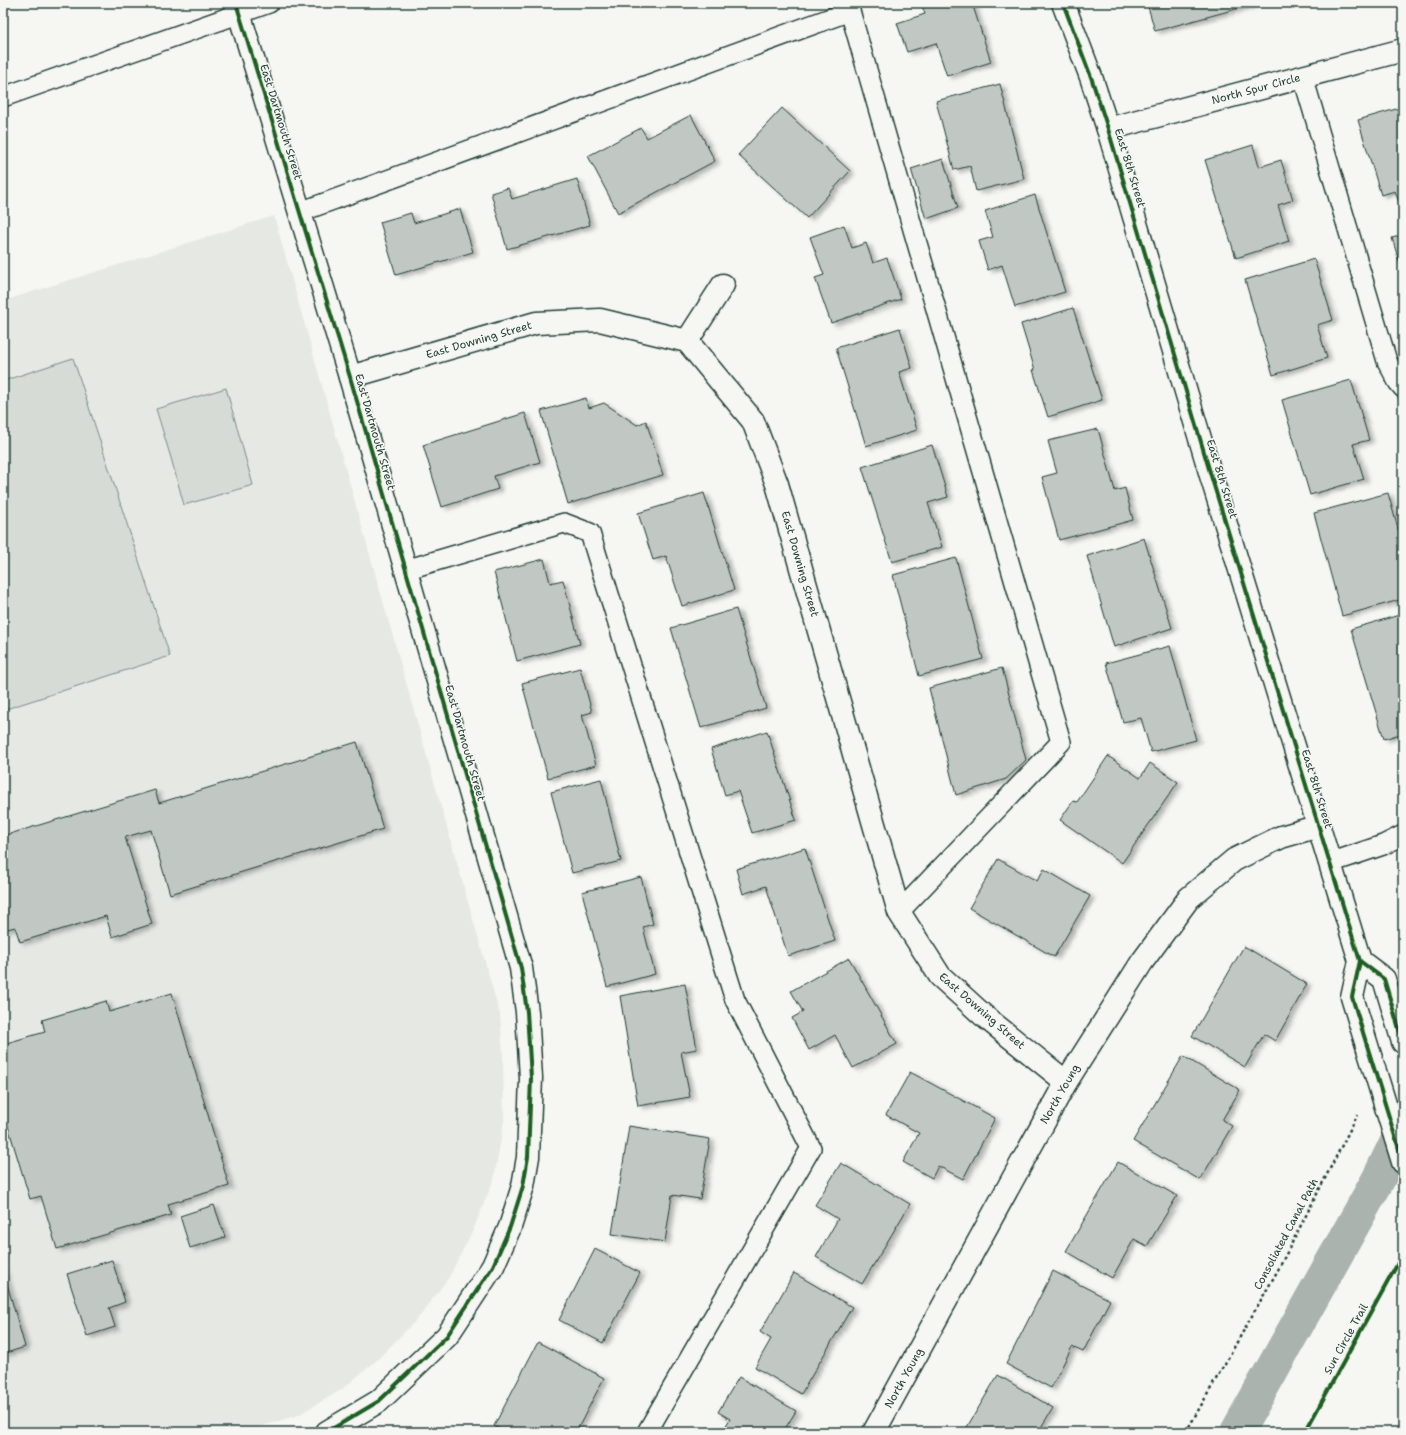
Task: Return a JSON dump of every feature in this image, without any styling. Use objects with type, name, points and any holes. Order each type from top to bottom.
[{"type":"street","name":"East 8th Street","points":[[1062,3],[1091,77],[1108,129],[1212,478],[1360,961],[1352,997],[1403,1162]]},
{"type":"street","name":"East Dartmouth Street","points":[[237,8],[350,377],[521,968],[527,1012],[531,1078],[528,1157],[523,1186],[517,1206],[493,1266],[447,1336],[380,1401],[327,1432]]},
{"type":"street","name":"North Spur Circle","points":[[1108,129],[1403,50]]},
{"type":"street","points":[[687,341],[723,284]]},
{"type":"street","name":"East Downing Street","points":[[350,377],[536,323],[600,320],[687,341],[754,421],[777,484],[899,912],[940,976],[984,1016],[1066,1082]]},
{"type":"street","name":"North Young","points":[[874,1432],[1066,1082],[1142,962],[1189,898],[1234,860],[1281,838],[1319,826]]},
{"type":"street","points":[[1360,961],[1384,979],[1403,1042]]},
{"type":"lane","points":[[3,97],[237,8],[269,3]]},
{"type":"lane","points":[[300,212],[850,11],[1061,742],[899,912]]},
{"type":"lane","points":[[1303,77],[1387,361],[1398,382],[1403,388]]},
{"type":"lane","points":[[405,570],[564,523],[590,533],[735,1000],[811,1148],[647,1432]]},
{"type":"lane","points":[[1330,863],[1383,845],[1403,835]]},
{"type":"shaded area","points":[[274,216],[500,1015],[503,1054],[504,1121],[494,1179],[473,1230],[449,1277],[420,1316],[377,1360],[341,1390],[298,1415],[243,1432],[3,1432],[3,301]]},
{"type":"shaded area","points":[[73,358],[170,656],[3,710],[3,381]]},
{"type":"shaded area","points":[[226,388],[253,485],[184,505],[156,409]]},
{"type":"building","points":[[921,3],[972,3],[991,62],[947,76],[936,43],[907,52],[897,23],[925,14]]},
{"type":"building","points":[[1147,3],[1250,3],[1251,5],[1155,31]]},
{"type":"building","points":[[1000,84],[1024,179],[976,191],[970,166],[954,170],[936,101]]},
{"type":"building","points":[[1403,107],[1402,211],[1395,191],[1381,195],[1358,120]]},
{"type":"building","points":[[782,108],[850,171],[807,218],[738,155]]},
{"type":"building","points":[[691,115],[715,161],[618,213],[588,156],[641,128],[647,138]]},
{"type":"building","points":[[1253,145],[1259,167],[1281,160],[1293,200],[1278,205],[1289,241],[1236,258],[1205,160]]},
{"type":"building","points":[[943,159],[958,208],[926,219],[911,169]]},
{"type":"building","points":[[577,179],[590,225],[507,249],[491,193],[508,188],[512,199]]},
{"type":"building","points":[[1035,195],[1065,292],[1015,307],[1002,265],[988,270],[979,241],[993,237],[985,211]]},
{"type":"building","points":[[460,209],[473,252],[396,275],[380,222],[411,213],[414,223]]},
{"type":"building","points":[[844,225],[852,248],[866,243],[873,263],[887,258],[901,299],[831,323],[815,278],[824,275],[810,237]]},
{"type":"building","points":[[1403,235],[1403,274],[1392,238]]},
{"type":"building","points":[[1314,259],[1333,320],[1317,325],[1327,358],[1273,375],[1245,280]]},
{"type":"building","points":[[1073,308],[1102,400],[1048,417],[1033,370],[1035,370],[1021,324]]},
{"type":"building","points":[[900,328],[912,368],[899,372],[917,430],[866,446],[836,348]]},
{"type":"building","points":[[1351,380],[1369,440],[1353,444],[1364,479],[1310,495],[1282,400]]},
{"type":"building","points":[[586,398],[589,408],[604,403],[637,425],[646,421],[663,475],[568,504],[541,411]]},
{"type":"building","points":[[525,413],[540,462],[494,476],[498,489],[442,507],[423,445]]},
{"type":"building","points":[[1098,429],[1115,491],[1125,488],[1133,520],[1059,540],[1042,477],[1057,473],[1048,441]]},
{"type":"building","points":[[932,445],[948,497],[928,503],[942,547],[892,562],[862,467]]},
{"type":"building","points":[[704,493],[734,590],[682,606],[666,556],[653,560],[638,513]]},
{"type":"building","points":[[1388,493],[1403,547],[1403,599],[1342,616],[1314,513]]},
{"type":"building","points":[[1144,538],[1172,628],[1114,647],[1087,556]]},
{"type":"building","points":[[956,558],[983,659],[919,676],[893,575]]},
{"type":"building","points":[[544,559],[550,583],[563,580],[580,644],[517,661],[494,572]]},
{"type":"building","points":[[736,609],[766,708],[701,728],[671,628]]},
{"type":"building","points":[[1403,614],[1403,733],[1384,739],[1351,629]]},
{"type":"building","points":[[1170,646],[1196,740],[1151,752],[1141,718],[1123,722],[1106,663]]},
{"type":"building","points":[[580,668],[592,712],[582,715],[596,765],[548,778],[522,683]]},
{"type":"building","points":[[1002,668],[1026,760],[1006,779],[956,795],[929,688]]},
{"type":"building","points":[[767,731],[796,820],[752,833],[738,791],[725,795],[711,749]]},
{"type":"building","points":[[357,742],[383,829],[170,894],[151,830],[125,837],[152,924],[112,937],[106,916],[20,942],[15,927],[3,930],[3,836],[155,790],[159,803]]},
{"type":"building","points":[[1108,756],[1140,778],[1150,763],[1178,782],[1122,863],[1060,820],[1073,801],[1077,802]]},
{"type":"building","points":[[601,779],[621,861],[572,873],[551,792]]},
{"type":"building","points":[[805,848],[835,941],[788,956],[766,886],[743,894],[736,869]]},
{"type":"building","points":[[998,859],[1037,881],[1044,869],[1090,896],[1054,957],[969,908]]},
{"type":"building","points":[[641,877],[653,924],[643,927],[655,974],[607,987],[582,892]]},
{"type":"building","points":[[1244,946],[1307,984],[1275,1041],[1264,1034],[1245,1067],[1192,1036]]},
{"type":"building","points":[[849,958],[897,1044],[853,1068],[835,1035],[809,1050],[792,1018],[803,1012],[791,991]]},
{"type":"building","points":[[685,984],[697,1049],[681,1052],[690,1097],[638,1106],[620,996]]},
{"type":"building","points":[[172,993],[229,1186],[168,1204],[171,1215],[57,1249],[41,1196],[30,1199],[3,1110],[3,1044],[45,1032],[42,1020],[106,1001],[109,1012]]},
{"type":"building","points":[[1183,1056],[1240,1090],[1222,1120],[1232,1126],[1200,1180],[1133,1141]]},
{"type":"building","points":[[910,1072],[995,1118],[963,1179],[938,1166],[932,1178],[903,1162],[919,1133],[886,1115]]},
{"type":"building","points":[[629,1126],[710,1139],[700,1199],[672,1195],[665,1242],[612,1234]]},
{"type":"building","points":[[1118,1162],[1177,1196],[1147,1246],[1134,1239],[1112,1278],[1066,1251]]},
{"type":"building","points":[[841,1163],[910,1204],[862,1284],[816,1257],[838,1219],[815,1205]]},
{"type":"building","points":[[214,1205],[225,1237],[190,1248],[180,1216]]},
{"type":"building","points":[[595,1249],[640,1273],[603,1343],[559,1320]]},
{"type":"building","points":[[112,1260],[125,1302],[109,1308],[115,1327],[87,1336],[67,1274]]},
{"type":"building","points":[[3,1270],[25,1347],[3,1354]]},
{"type":"building","points":[[1053,1271],[1110,1300],[1083,1352],[1072,1347],[1051,1388],[1006,1364]]},
{"type":"building","points":[[794,1273],[852,1307],[801,1394],[755,1367],[771,1339],[760,1332]]},
{"type":"building","points":[[538,1342],[604,1378],[576,1432],[506,1432],[494,1426]]},
{"type":"building","points":[[998,1375],[1053,1408],[1038,1432],[964,1432]]},
{"type":"building","points":[[739,1377],[796,1411],[783,1432],[722,1432],[730,1419],[718,1412]]},
{"type":"waterway","points":[[1237,1432],[1378,1180],[1403,1128]]},
{"type":"cycle path","points":[[236,3],[350,377],[521,968],[527,1012],[531,1078],[528,1157],[523,1186],[510,1227],[493,1266],[447,1336],[379,1401],[327,1432]]},
{"type":"cycle path","points":[[1063,3],[1091,77],[1108,129],[1212,479],[1360,961],[1352,997],[1403,1162]]},
{"type":"cycle path","points":[[1360,961],[1384,979],[1403,1042]]},
{"type":"cycle path","name":"Sun Circle Trail","points":[[1305,1432],[1403,1254]]}]
